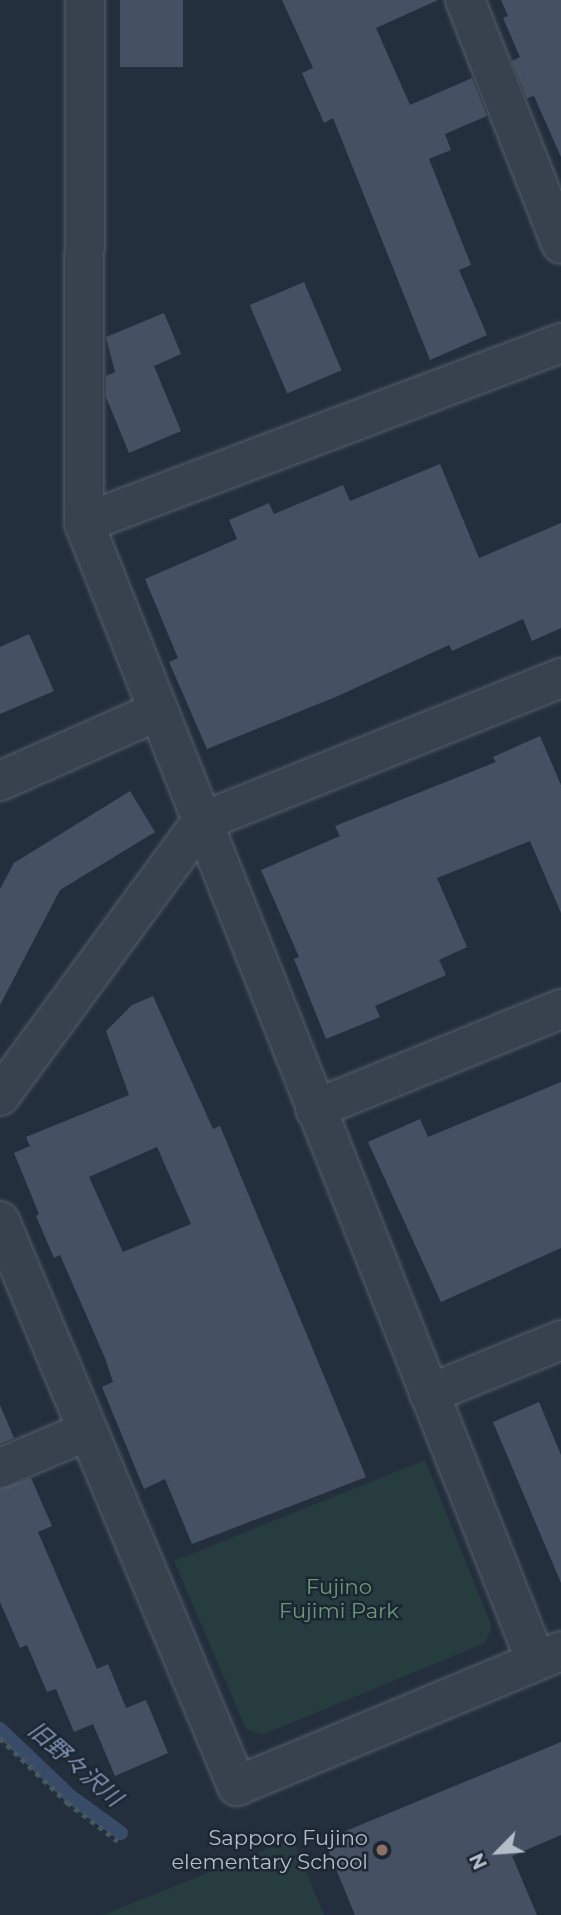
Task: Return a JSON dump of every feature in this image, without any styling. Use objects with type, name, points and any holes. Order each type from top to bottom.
[{"type":"street","points":[[0,1221],[237,1786],[549,1656],[429,1394],[84,523],[85,0]]},
{"type":"street","points":[[465,0],[561,244]]},
{"type":"street","points":[[84,523],[561,343]]},
{"type":"street","points":[[0,1096],[201,822],[561,678]]},
{"type":"street","points":[[0,781],[158,711]]},
{"type":"street","points":[[315,1109],[561,1009]]},
{"type":"street","points":[[429,1394],[561,1339]]},
{"type":"street","points":[[0,1468],[87,1431]]},
{"type":"path","points":[[0,1738],[67,1802],[118,1841]]},
{"type":"green space","name":"Fujino Fujimi Park","points":[[425,1460],[492,1627],[485,1643],[262,1735],[246,1729],[174,1561]]},
{"type":"green space","points":[[292,1839],[324,1915],[103,1915]]},
{"type":"building","points":[[120,0],[183,0],[183,67],[120,67]]},
{"type":"building","points":[[282,0],[438,0],[376,28],[410,105],[472,78],[487,116],[445,134],[451,150],[429,159],[471,265],[459,270],[487,335],[430,360],[333,118],[324,123],[302,73],[313,68]]},
{"type":"building","points":[[501,0],[561,0],[561,157],[534,96],[527,98],[512,61],[520,57],[503,18],[508,16]]},
{"type":"building","points":[[304,282],[342,370],[287,393],[250,305]]},
{"type":"building","points":[[164,313],[181,354],[154,366],[181,431],[129,453],[106,397],[106,376],[115,372],[106,337]]},
{"type":"building","points":[[440,464],[479,558],[561,523],[561,628],[532,641],[523,619],[452,651],[449,645],[338,696],[207,749],[169,662],[178,658],[145,579],[237,539],[229,520],[269,503],[274,514],[343,485],[350,501]]},
{"type":"building","points":[[29,634],[54,691],[0,714],[0,647]]},
{"type":"building","points":[[540,736],[561,785],[561,913],[530,841],[437,878],[467,947],[439,960],[446,975],[375,1006],[380,1017],[326,1039],[294,959],[299,957],[261,870],[340,836],[335,826],[496,762],[493,757]]},
{"type":"building","points":[[130,791],[155,832],[60,890],[0,1005],[0,889],[14,863]]},
{"type":"building","points":[[153,996],[213,1129],[220,1126],[366,1477],[192,1544],[165,1479],[144,1489],[102,1387],[113,1382],[105,1358],[60,1255],[54,1258],[14,1153],[30,1146],[26,1137],[129,1095],[106,1031],[132,1005]],"holes":[[[157,1147],[191,1224],[123,1252],[89,1177]]]},
{"type":"building","points":[[561,1082],[561,1248],[441,1302],[368,1142],[420,1119],[428,1137]]},
{"type":"building","points":[[539,1402],[561,1455],[561,1583],[493,1422]]},
{"type":"building","points":[[0,1405],[14,1438],[0,1444]]},
{"type":"building","points":[[31,1478],[52,1526],[38,1532],[97,1669],[108,1664],[126,1708],[146,1700],[168,1753],[115,1776],[93,1724],[74,1732],[56,1689],[47,1692],[27,1645],[20,1648],[0,1602],[0,1489]]},
{"type":"building","points":[[561,1742],[561,1835],[512,1856],[537,1915],[355,1915],[324,1840]]},
{"type":"waterway","name":"旧野々沢川","points":[[0,1729],[70,1796],[121,1833]]},
{"type":"place","name":"Sapporo Fujino elementary School","points":[[382,1850]]}]
